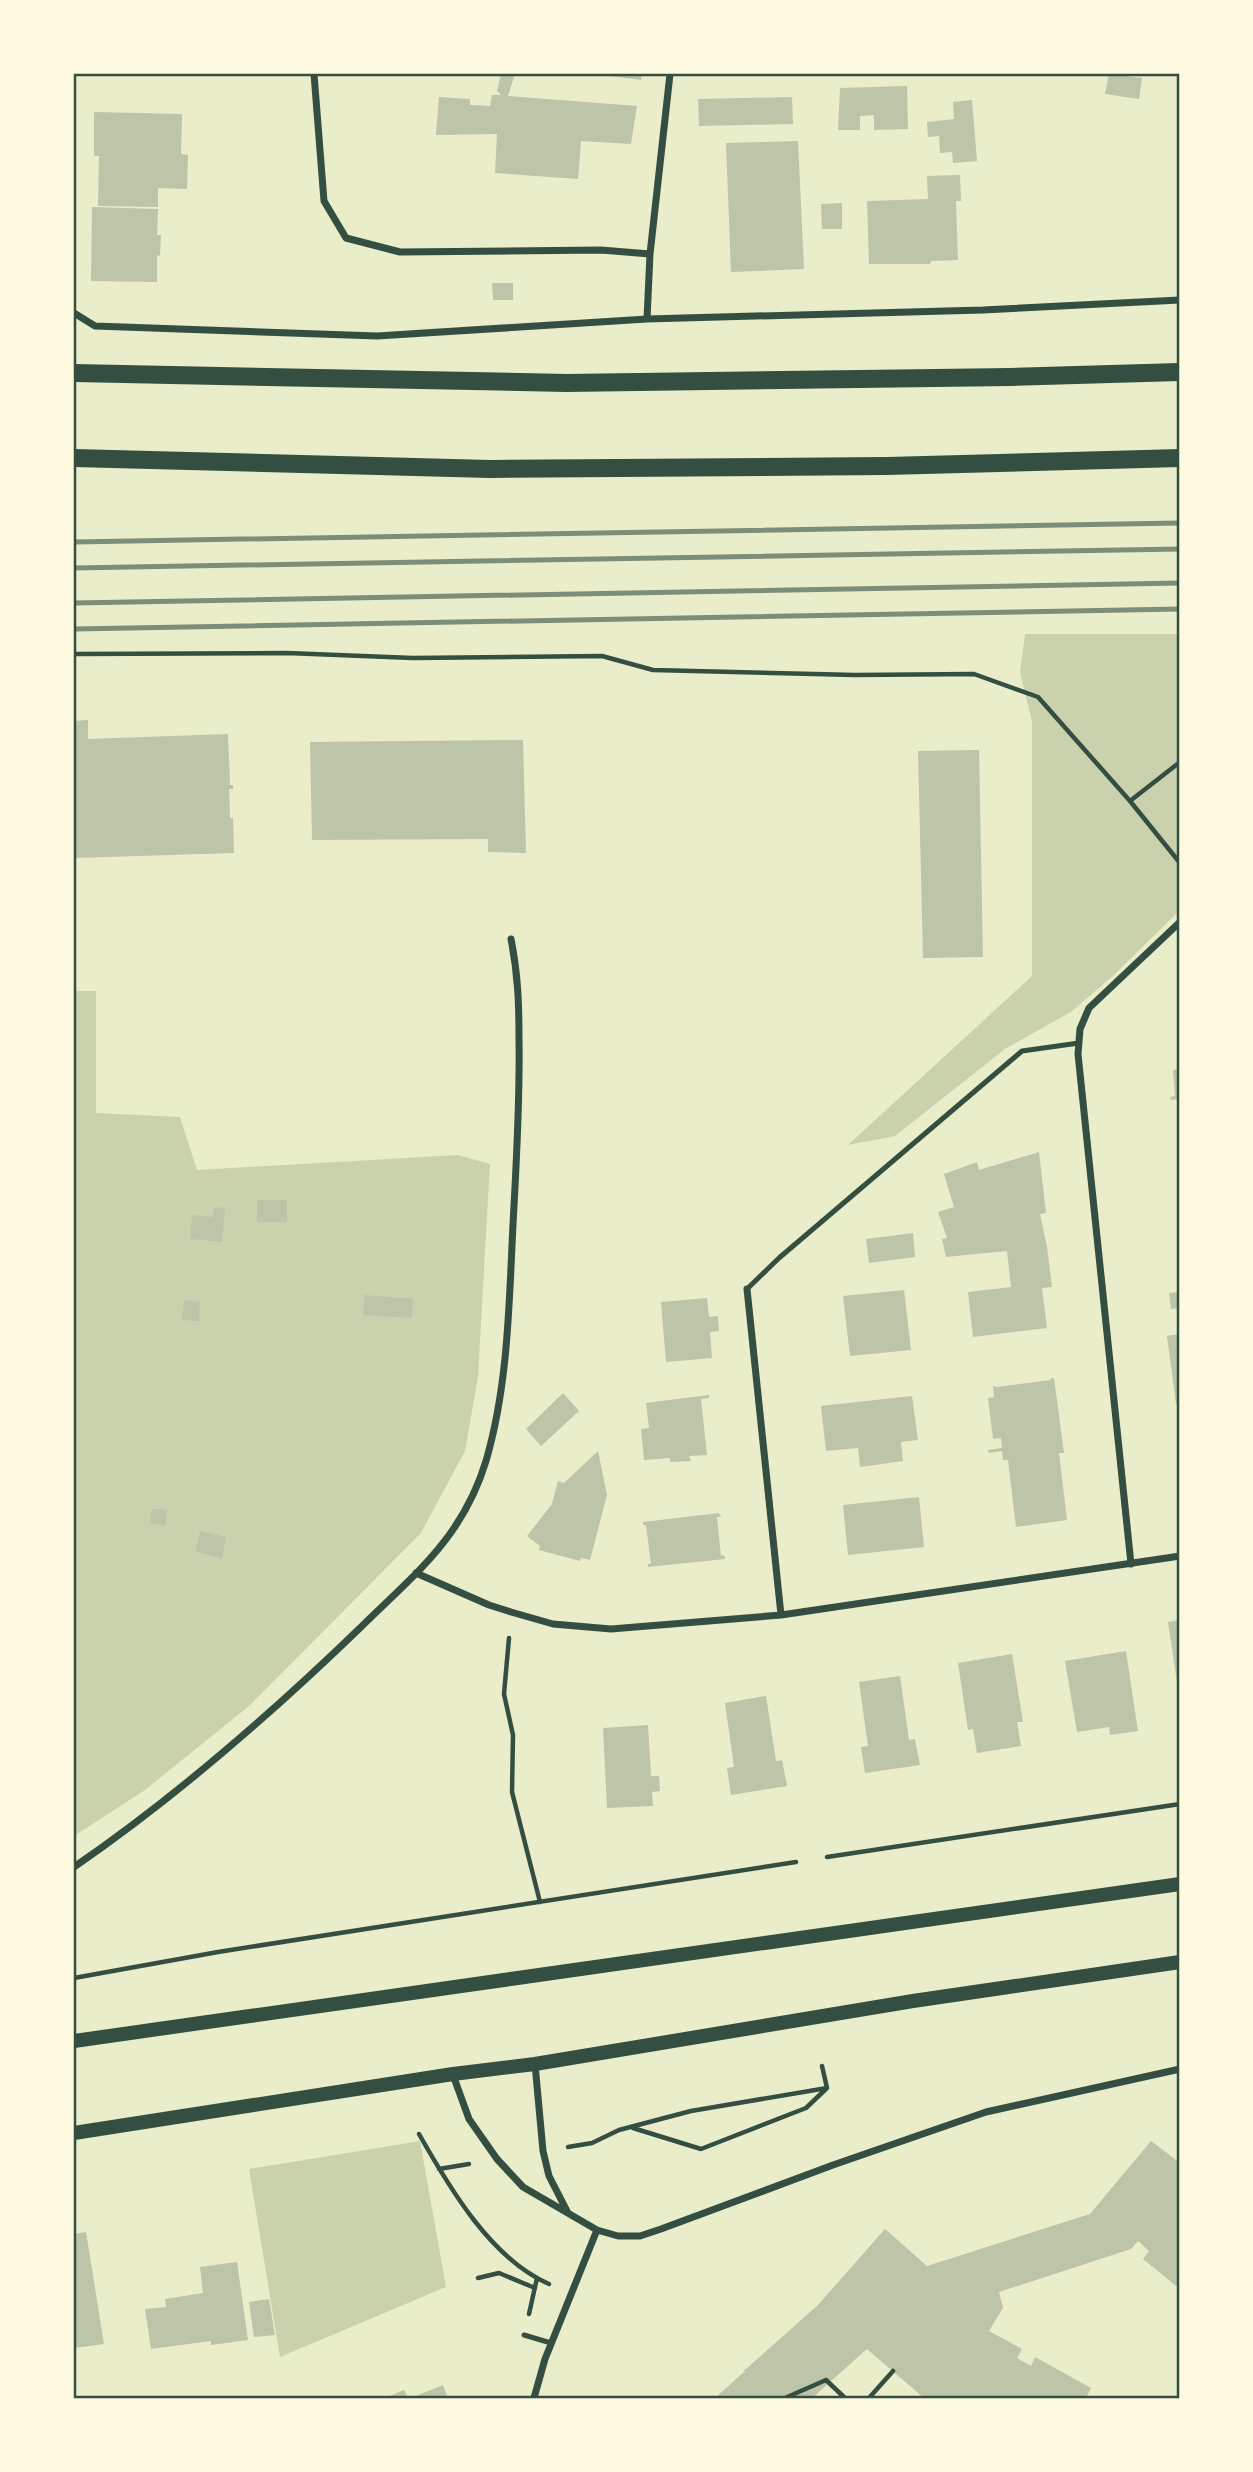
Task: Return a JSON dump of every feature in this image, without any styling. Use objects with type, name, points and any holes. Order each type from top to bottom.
[{"type":"main road","points":[[74,373],[579,383],[1180,372]]},
{"type":"main road","points":[[74,458],[503,468],[900,466],[1180,458]]},
{"type":"main road","points":[[74,2041],[1180,1884]]},
{"type":"main road","points":[[74,2133],[453,2074],[535,2064],[913,2001],[1180,1962]]},
{"type":"street","points":[[314,74],[324,201],[346,238],[400,252],[601,250],[650,254]]},
{"type":"street","points":[[647,319],[650,254],[670,74]]},
{"type":"street","points":[[74,313],[95,326],[377,336],[647,319],[983,310],[1180,300]]},
{"type":"street","points":[[1131,1564],[1078,1054],[1080,1029],[1089,1008],[1180,922]]},
{"type":"street","points":[[74,1867],[218,1756],[318,1668],[416,1573],[453,1531],[471,1496],[485,1462],[506,1354],[518,1110],[518,973],[512,939]]},
{"type":"street","points":[[747,1289],[781,1615]]},
{"type":"street","points":[[416,1573],[511,1612],[553,1623],[611,1629],[781,1615],[1180,1556]]},
{"type":"street","points":[[535,2064],[543,2151],[550,2176],[568,2214]]},
{"type":"street","points":[[453,2074],[469,2119],[497,2159],[523,2186],[597,2230],[618,2236],[640,2236],[986,2112],[1180,2069]]},
{"type":"street","points":[[534,2399],[551,2343],[597,2230]]},
{"type":"lane","points":[[747,1289],[779,1258],[1022,1051],[1079,1043]]},
{"type":"lane","points":[[524,2335],[551,2343]]},
{"type":"path","points":[[74,653],[287,653],[413,658],[602,656],[653,670],[855,675],[974,674],[1038,697],[1130,801],[1180,863]]},
{"type":"path","points":[[1130,801],[1180,762]]},
{"type":"path","points":[[511,1612],[504,1694],[513,1735],[512,1792],[540,1902]]},
{"type":"path","points":[[827,1857],[1180,1804]]},
{"type":"path","points":[[74,1978],[218,1952],[796,1862]]},
{"type":"path","points":[[822,2066],[827,2088]]},
{"type":"path","points":[[592,2143],[620,2130],[691,2110],[827,2088]]},
{"type":"path","points":[[632,2127],[701,2149],[806,2108],[827,2088]]},
{"type":"path","points":[[419,2134],[477,2227],[537,2278],[571,2293]]},
{"type":"path","points":[[478,2278],[499,2273],[535,2288]]},
{"type":"path","points":[[869,2399],[893,2371]]},
{"type":"path","points":[[785,2399],[826,2380],[845,2399]]},
{"type":"green space","points":[[1025,634],[1179,634],[1179,911],[1113,976],[1071,1012],[1005,1049],[895,1136],[848,1145],[1032,976],[1032,722],[1020,672]]},
{"type":"green space","points":[[74,991],[96,991],[96,1113],[180,1117],[197,1170],[458,1155],[490,1164],[478,1377],[465,1451],[421,1533],[249,1706],[145,1790],[74,1836]]},
{"type":"green space","points":[[420,2141],[446,2287],[280,2357],[249,2169]]},
{"type":"building","points":[[501,74],[515,74],[508,96],[637,106],[631,144],[581,141],[578,179],[495,173],[497,134],[436,135],[439,97],[470,99],[470,105],[490,106],[492,95],[501,95],[497,91]]},
{"type":"building","points":[[602,74],[642,74],[641,80]]},
{"type":"building","points":[[1109,74],[1142,78],[1139,99],[1105,94]]},
{"type":"building","points":[[907,86],[908,129],[874,130],[874,115],[860,116],[860,130],[838,130],[840,88]]},
{"type":"building","points":[[792,97],[793,124],[699,126],[698,99]]},
{"type":"building","points":[[972,100],[977,161],[953,163],[952,152],[940,153],[939,136],[928,137],[927,122],[954,119],[953,102]]},
{"type":"building","points":[[94,112],[182,114],[181,154],[188,155],[187,189],[158,188],[158,207],[98,206],[99,156],[94,156]]},
{"type":"building","points":[[798,141],[804,269],[731,272],[726,143]]},
{"type":"building","points":[[960,175],[961,201],[956,201],[958,260],[931,261],[930,264],[869,264],[867,201],[928,199],[927,176]]},
{"type":"building","points":[[842,203],[842,229],[822,229],[821,204]]},
{"type":"building","points":[[92,207],[158,209],[157,235],[161,235],[160,256],[157,255],[157,282],[91,281]]},
{"type":"building","points":[[492,283],[513,283],[513,300],[493,300]]},
{"type":"building","points":[[88,720],[88,739],[228,734],[230,785],[233,785],[233,789],[229,789],[234,853],[74,858],[74,721]]},
{"type":"building","points":[[523,740],[526,853],[488,852],[488,839],[312,840],[310,742]]},
{"type":"building","points":[[979,750],[983,957],[923,958],[918,751]]},
{"type":"building","points":[[1180,1069],[1180,1099],[1171,1100],[1170,1097],[1175,1096],[1173,1070]]},
{"type":"building","points":[[1039,1152],[1046,1213],[1040,1214],[1052,1287],[1042,1288],[1047,1328],[973,1337],[968,1292],[1011,1287],[1007,1251],[946,1257],[942,1239],[947,1238],[938,1212],[954,1207],[944,1174],[977,1162],[979,1170]]},
{"type":"building","points":[[257,1200],[287,1200],[287,1222],[257,1222]]},
{"type":"building","points":[[214,1207],[225,1208],[222,1242],[190,1239],[192,1215],[212,1217]]},
{"type":"building","points":[[913,1233],[915,1257],[869,1263],[866,1239]]},
{"type":"building","points":[[904,1290],[911,1350],[850,1356],[843,1296]]},
{"type":"building","points":[[1180,1292],[1180,1308],[1171,1309],[1169,1293]]},
{"type":"building","points":[[364,1295],[413,1299],[412,1318],[363,1315]]},
{"type":"building","points":[[707,1298],[709,1317],[718,1316],[719,1331],[710,1332],[712,1358],[666,1362],[661,1302]]},
{"type":"building","points":[[184,1300],[200,1302],[199,1321],[182,1320]]},
{"type":"building","points":[[1180,1334],[1180,1403],[1176,1404],[1167,1336]]},
{"type":"building","points":[[1054,1378],[1064,1453],[1059,1453],[1067,1520],[1016,1527],[1008,1460],[1003,1460],[1002,1451],[989,1453],[988,1450],[1002,1448],[1001,1438],[993,1439],[988,1398],[994,1397],[993,1386]]},
{"type":"building","points":[[563,1393],[579,1411],[541,1446],[526,1429]]},
{"type":"building","points":[[709,1395],[709,1398],[701,1399],[707,1455],[689,1456],[691,1461],[670,1462],[670,1458],[644,1460],[641,1429],[649,1428],[646,1403]]},
{"type":"building","points":[[912,1396],[918,1440],[901,1442],[903,1461],[860,1467],[858,1448],[826,1451],[821,1406]]},
{"type":"building","points":[[598,1451],[607,1495],[590,1560],[581,1558],[580,1561],[539,1550],[540,1546],[527,1536],[552,1504],[558,1481],[564,1483]]},
{"type":"building","points":[[919,1497],[924,1547],[848,1555],[843,1505]]},
{"type":"building","points":[[152,1509],[167,1510],[166,1525],[150,1524]]},
{"type":"building","points":[[719,1513],[721,1517],[717,1517],[721,1556],[724,1555],[725,1559],[648,1567],[648,1564],[651,1564],[646,1525],[643,1525],[643,1522]]},
{"type":"building","points":[[200,1531],[226,1537],[222,1558],[196,1552]]},
{"type":"building","points":[[1180,1620],[1180,1689],[1178,1689],[1168,1622]]},
{"type":"building","points":[[1126,1651],[1138,1731],[1110,1735],[1109,1727],[1077,1732],[1065,1661]]},
{"type":"building","points":[[1012,1654],[1023,1722],[1017,1722],[1021,1746],[977,1753],[973,1729],[968,1730],[958,1663]]},
{"type":"building","points":[[900,1676],[909,1740],[915,1739],[920,1765],[865,1773],[861,1747],[868,1746],[859,1682]]},
{"type":"building","points":[[766,1696],[776,1761],[782,1760],[787,1786],[731,1795],[727,1768],[734,1767],[725,1703]]},
{"type":"building","points":[[648,1725],[651,1776],[659,1776],[660,1791],[652,1792],[653,1806],[607,1808],[603,1728]]},
{"type":"building","points":[[1151,2141],[1180,2163],[1180,2289],[1143,2259],[1149,2251],[1138,2241],[1131,2249],[999,2292],[1003,2308],[989,2331],[1022,2349],[1017,2358],[1031,2366],[1035,2357],[1091,2388],[1086,2398],[924,2398],[867,2349],[812,2398],[715,2398],[818,2305],[885,2229],[927,2266],[1090,2214]]},
{"type":"building","points":[[86,2232],[104,2344],[74,2348],[74,2234]]},
{"type":"building","points":[[237,2262],[248,2340],[211,2345],[211,2341],[151,2349],[145,2309],[166,2307],[165,2299],[203,2293],[200,2267]]},
{"type":"building","points":[[269,2299],[275,2335],[254,2337],[249,2302]]},
{"type":"building","points":[[443,2385],[448,2398],[411,2398]]},
{"type":"building","points":[[404,2390],[408,2398],[385,2398]]},
{"type":"railway","points":[[74,542],[1180,523]]},
{"type":"railway","points":[[74,568],[1180,549]]},
{"type":"railway","points":[[74,603],[1180,583]]},
{"type":"railway","points":[[74,629],[1180,609]]}]
